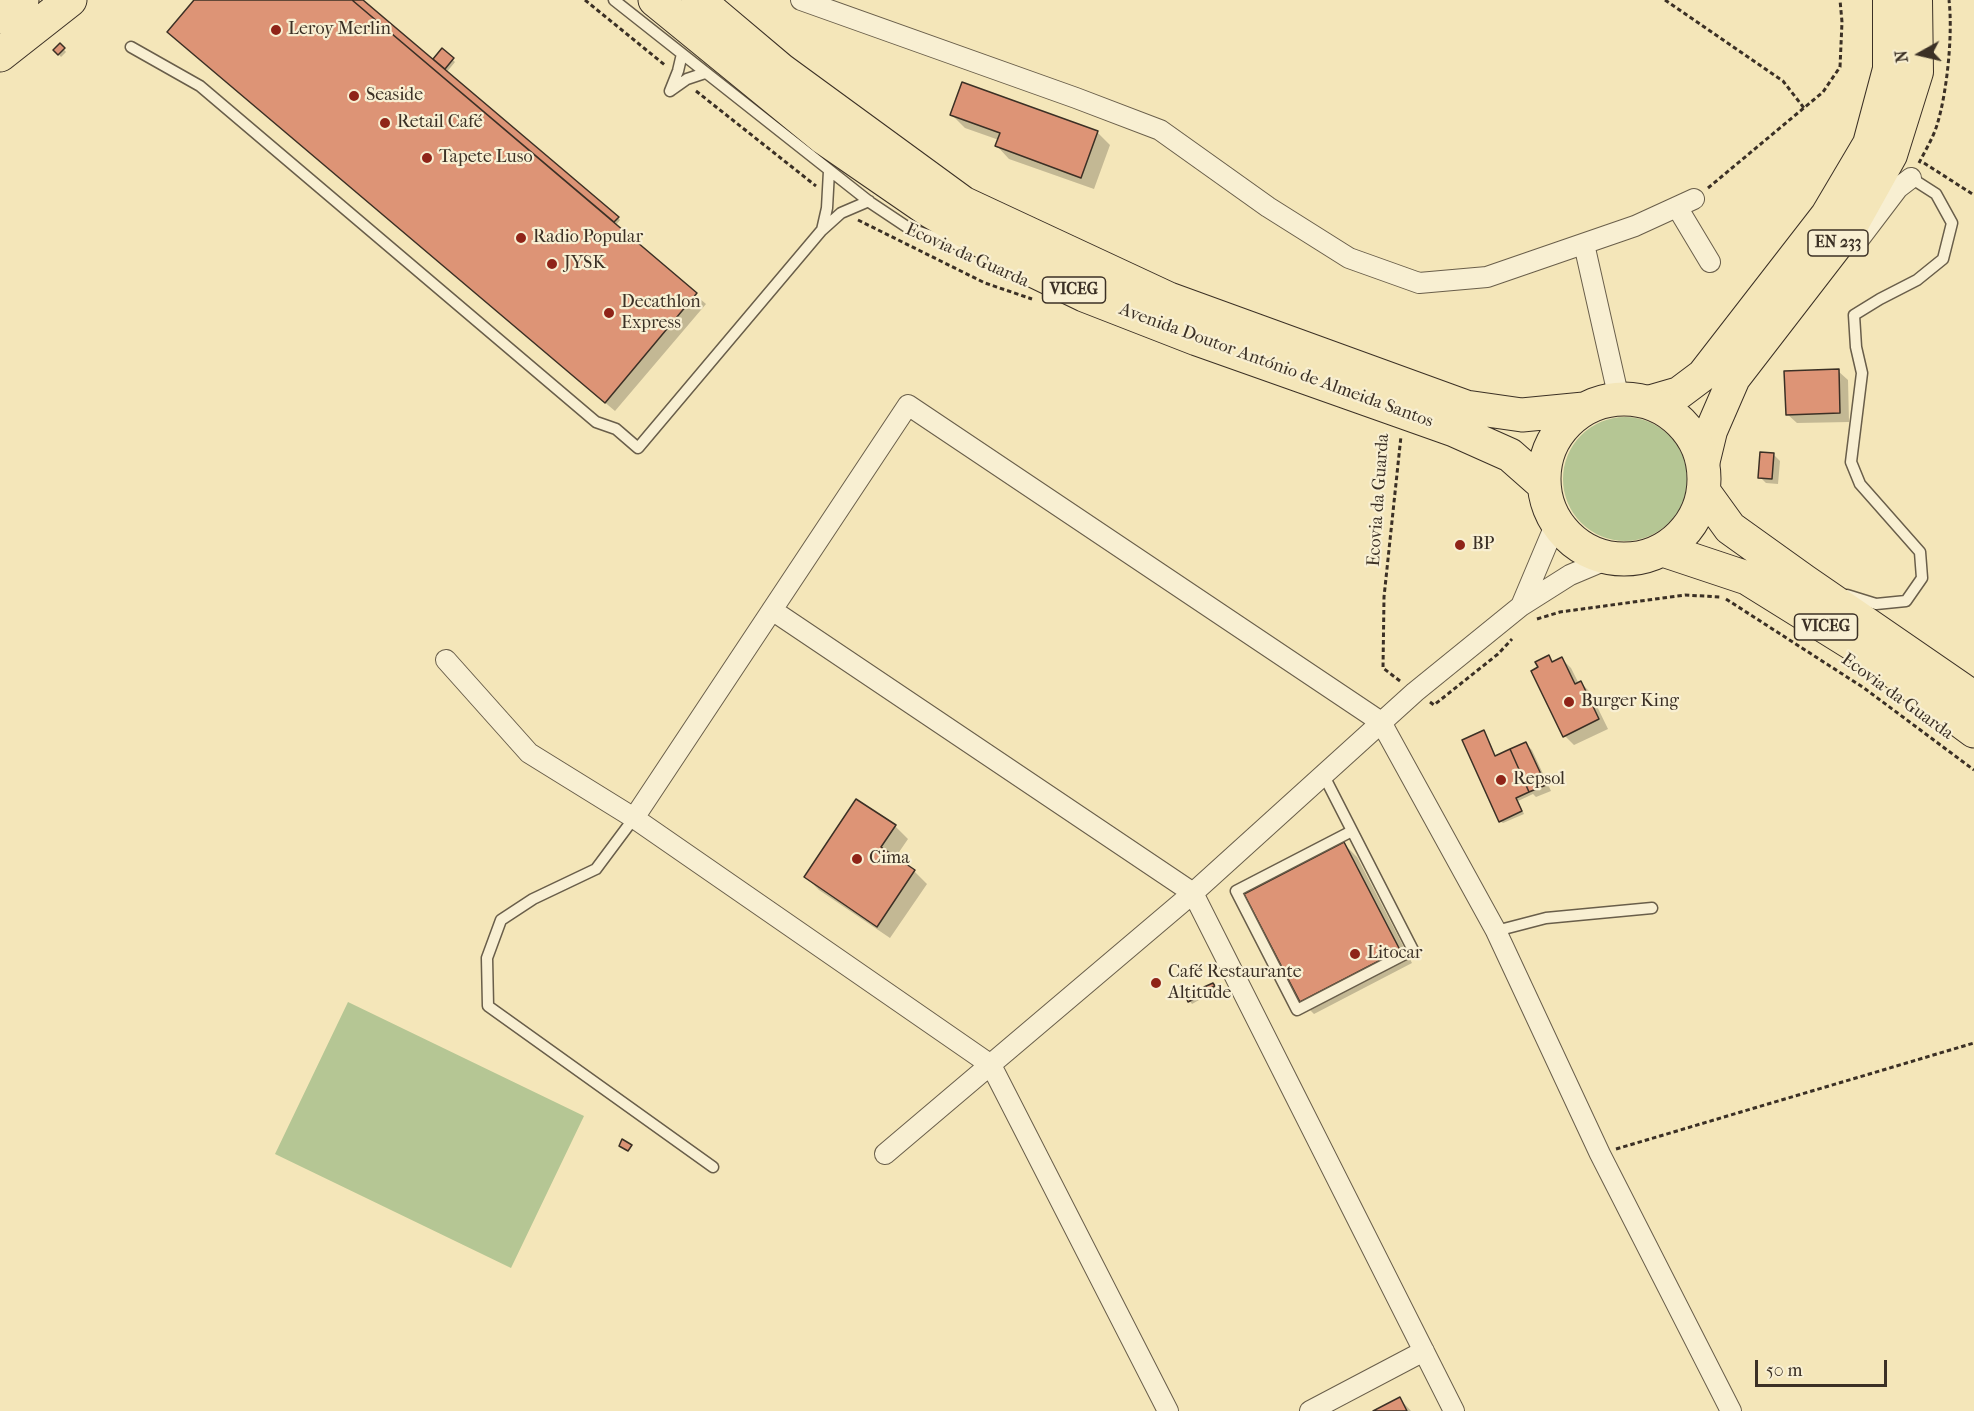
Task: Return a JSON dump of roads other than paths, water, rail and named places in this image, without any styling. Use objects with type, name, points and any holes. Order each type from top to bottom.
[{"type":"highway","points":[[0,17],[22,0]]},
{"type":"highway","points":[[0,55],[70,0]]},
{"type":"highway","name":"Avenida Doutor António de Almeida Santos","points":[[655,0],[824,138],[930,211],[1030,268],[1084,295],[1197,339],[1454,430],[1510,455],[1544,485]]},
{"type":"highway","name":"Avenida Doutor António de Almeida Santos","points":[[698,0],[781,70],[963,203],[1169,299],[1466,407],[1522,415],[1584,409]]},
{"type":"highway","points":[[1633,400],[1668,411],[1684,425],[1696,443],[1703,478],[1696,515],[1683,535],[1663,550],[1646,557],[1608,559],[1588,552],[1570,539],[1556,523],[1548,505],[1544,485],[1545,463],[1553,441],[1566,423],[1584,409],[1601,402],[1633,400]]},
{"type":"highway","name":"VICEG","points":[[1703,478],[1730,528],[1974,698]]},
{"type":"highway","name":"VICEG","points":[[1663,550],[1747,578],[1874,657],[1974,731]]},
{"type":"main road","name":"EN 233","points":[[1633,400],[1679,393],[1703,375],[1827,215],[1869,144],[1889,69],[1889,0]]},
{"type":"main road","name":"EN 233","points":[[1703,478],[1711,431],[1734,378],[1852,225],[1891,154],[1917,72],[1916,0]]},
{"type":"street","points":[[801,0],[1160,130],[1268,207],[1349,258],[1419,283],[1487,277],[1635,226],[1686,203],[1710,262]]},
{"type":"street","points":[[1791,306],[1833,272],[1898,188],[1916,169]]},
{"type":"street","points":[[1584,244],[1633,400]]},
{"type":"street","points":[[634,818],[908,405],[1381,722],[1496,931],[1600,1154],[1731,1411]]},
{"type":"street","points":[[1524,614],[1556,523]]},
{"type":"street","points":[[885,1154],[1193,893],[1414,692],[1524,614],[1570,575],[1608,559]]},
{"type":"street","points":[[772,610],[1193,893],[1454,1411]]},
{"type":"street","points":[[446,660],[528,753],[634,818],[991,1065],[1168,1411]]},
{"type":"street","points":[[1310,1411],[1424,1351]]},
{"type":"lane","points":[[614,0],[829,171],[910,229],[1030,268]]},
{"type":"lane","points":[[131,47],[200,86],[596,422],[616,429],[638,448],[821,231],[841,213],[868,201]]},
{"type":"lane","points":[[670,92],[681,78],[682,54]]},
{"type":"lane","points":[[681,78],[705,73]]},
{"type":"lane","points":[[1804,581],[1876,604],[1906,602],[1922,578],[1920,552],[1860,484],[1851,462],[1862,373],[1856,347],[1854,315],[1880,298],[1917,280],[1943,258],[1952,223],[1936,194],[1916,169]]},
{"type":"lane","points":[[821,231],[828,208],[829,171]]},
{"type":"lane","points":[[1323,774],[1413,950],[1297,1010],[1236,891],[1352,831]]},
{"type":"lane","points":[[634,818],[596,869],[533,898],[501,920],[487,958],[488,1006],[713,1167]]},
{"type":"lane","points":[[1496,931],[1546,918],[1652,908]]},
{"type":"place","name":"Leroy Merlin","points":[[276,30]]},
{"type":"place","name":"Seaside","points":[[354,96]]},
{"type":"place","name":"Retail Café","points":[[385,123]]},
{"type":"place","name":"Tapete Luso","points":[[427,158]]},
{"type":"place","name":"Radio Popular","points":[[521,238]]},
{"type":"place","name":"JYSK","points":[[552,264]]},
{"type":"place","name":"Decathlon Express","points":[[609,313]]},
{"type":"place","name":"BP","points":[[1460,545]]},
{"type":"place","name":"Burger King","points":[[1569,702]]},
{"type":"place","name":"Repsol","points":[[1501,780]]},
{"type":"place","name":"Cima","points":[[857,859]]},
{"type":"place","name":"Litocar","points":[[1355,954]]},
{"type":"place","name":"Café Restaurante Altitude","points":[[1156,983]]}]
